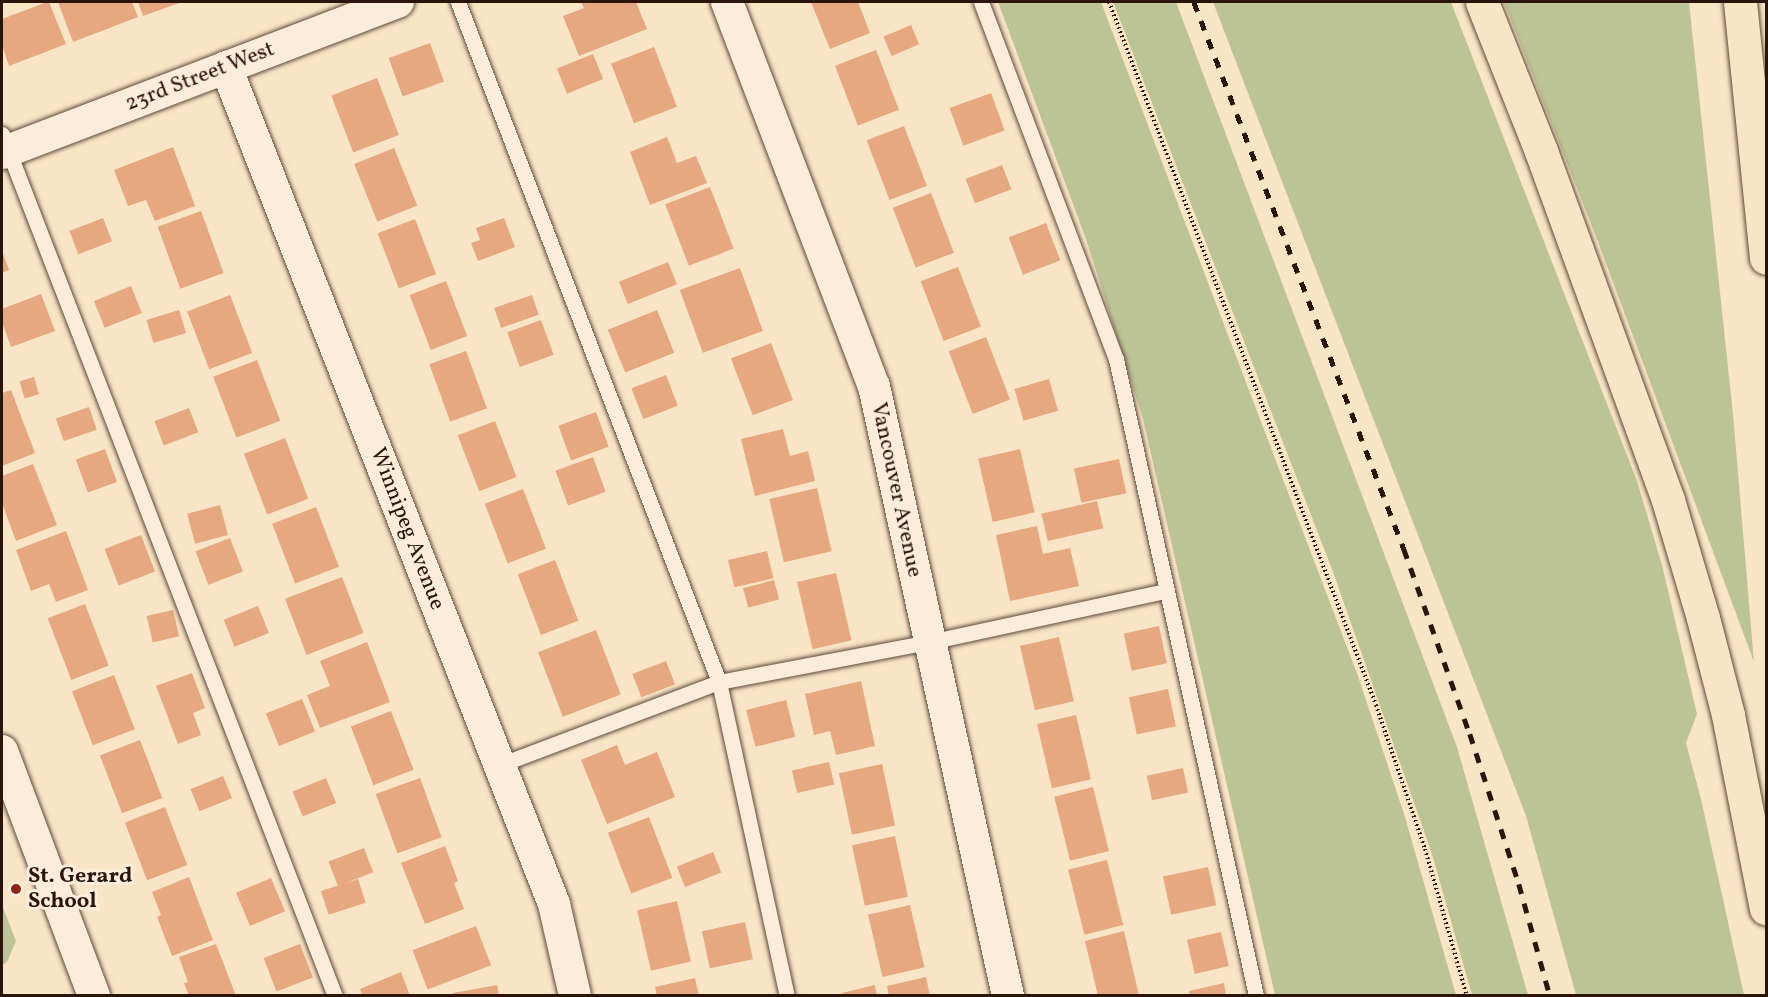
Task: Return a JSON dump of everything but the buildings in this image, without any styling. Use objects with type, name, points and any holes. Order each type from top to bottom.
[{"type":"highway","points":[[1482,2],[1549,173],[1668,500],[1703,618],[1728,714],[1767,908]]},
{"type":"highway","points":[[1740,2],[1767,258]]},
{"type":"street","name":"23rd Street West","points":[[4,146],[226,67],[398,2]]},
{"type":"street","name":"Vancouver Avenue","points":[[727,2],[874,386],[1008,996]]},
{"type":"street","name":"Winnipeg Avenue","points":[[226,67],[554,904],[575,996]]},
{"type":"street","points":[[2,751],[94,996]]},
{"type":"lane","points":[[458,2],[719,682],[787,996]]},
{"type":"lane","points":[[981,2],[1116,359],[1165,591],[1256,996]]},
{"type":"lane","points":[[4,146],[335,996]]},
{"type":"lane","points":[[499,765],[719,682],[929,642],[1165,591]]},
{"type":"path","points":[[1109,2],[1376,705],[1425,849],[1467,996]]},
{"type":"green space","points":[[998,2],[1101,2],[1358,676],[1405,817],[1456,995],[1275,995],[1143,419],[1086,239]]},
{"type":"green space","points":[[1113,2],[1176,2],[1457,747],[1528,995],[1472,995],[1432,854],[1333,572]]},
{"type":"green space","points":[[1213,2],[1451,2],[1637,481],[1662,565],[1697,714],[1686,743],[1701,799],[1744,995],[1576,995],[1526,816]]},
{"type":"green space","points":[[1504,2],[1689,2],[1733,414],[1754,662],[1597,239]]},
{"type":"green space","points":[[2,905],[16,941],[7,962],[2,965]]},
{"type":"railway","points":[[1194,2],[1404,549],[1470,734],[1519,884],[1550,996]]},
{"type":"place","name":"St. Gerard School","points":[[16,889]]}]
